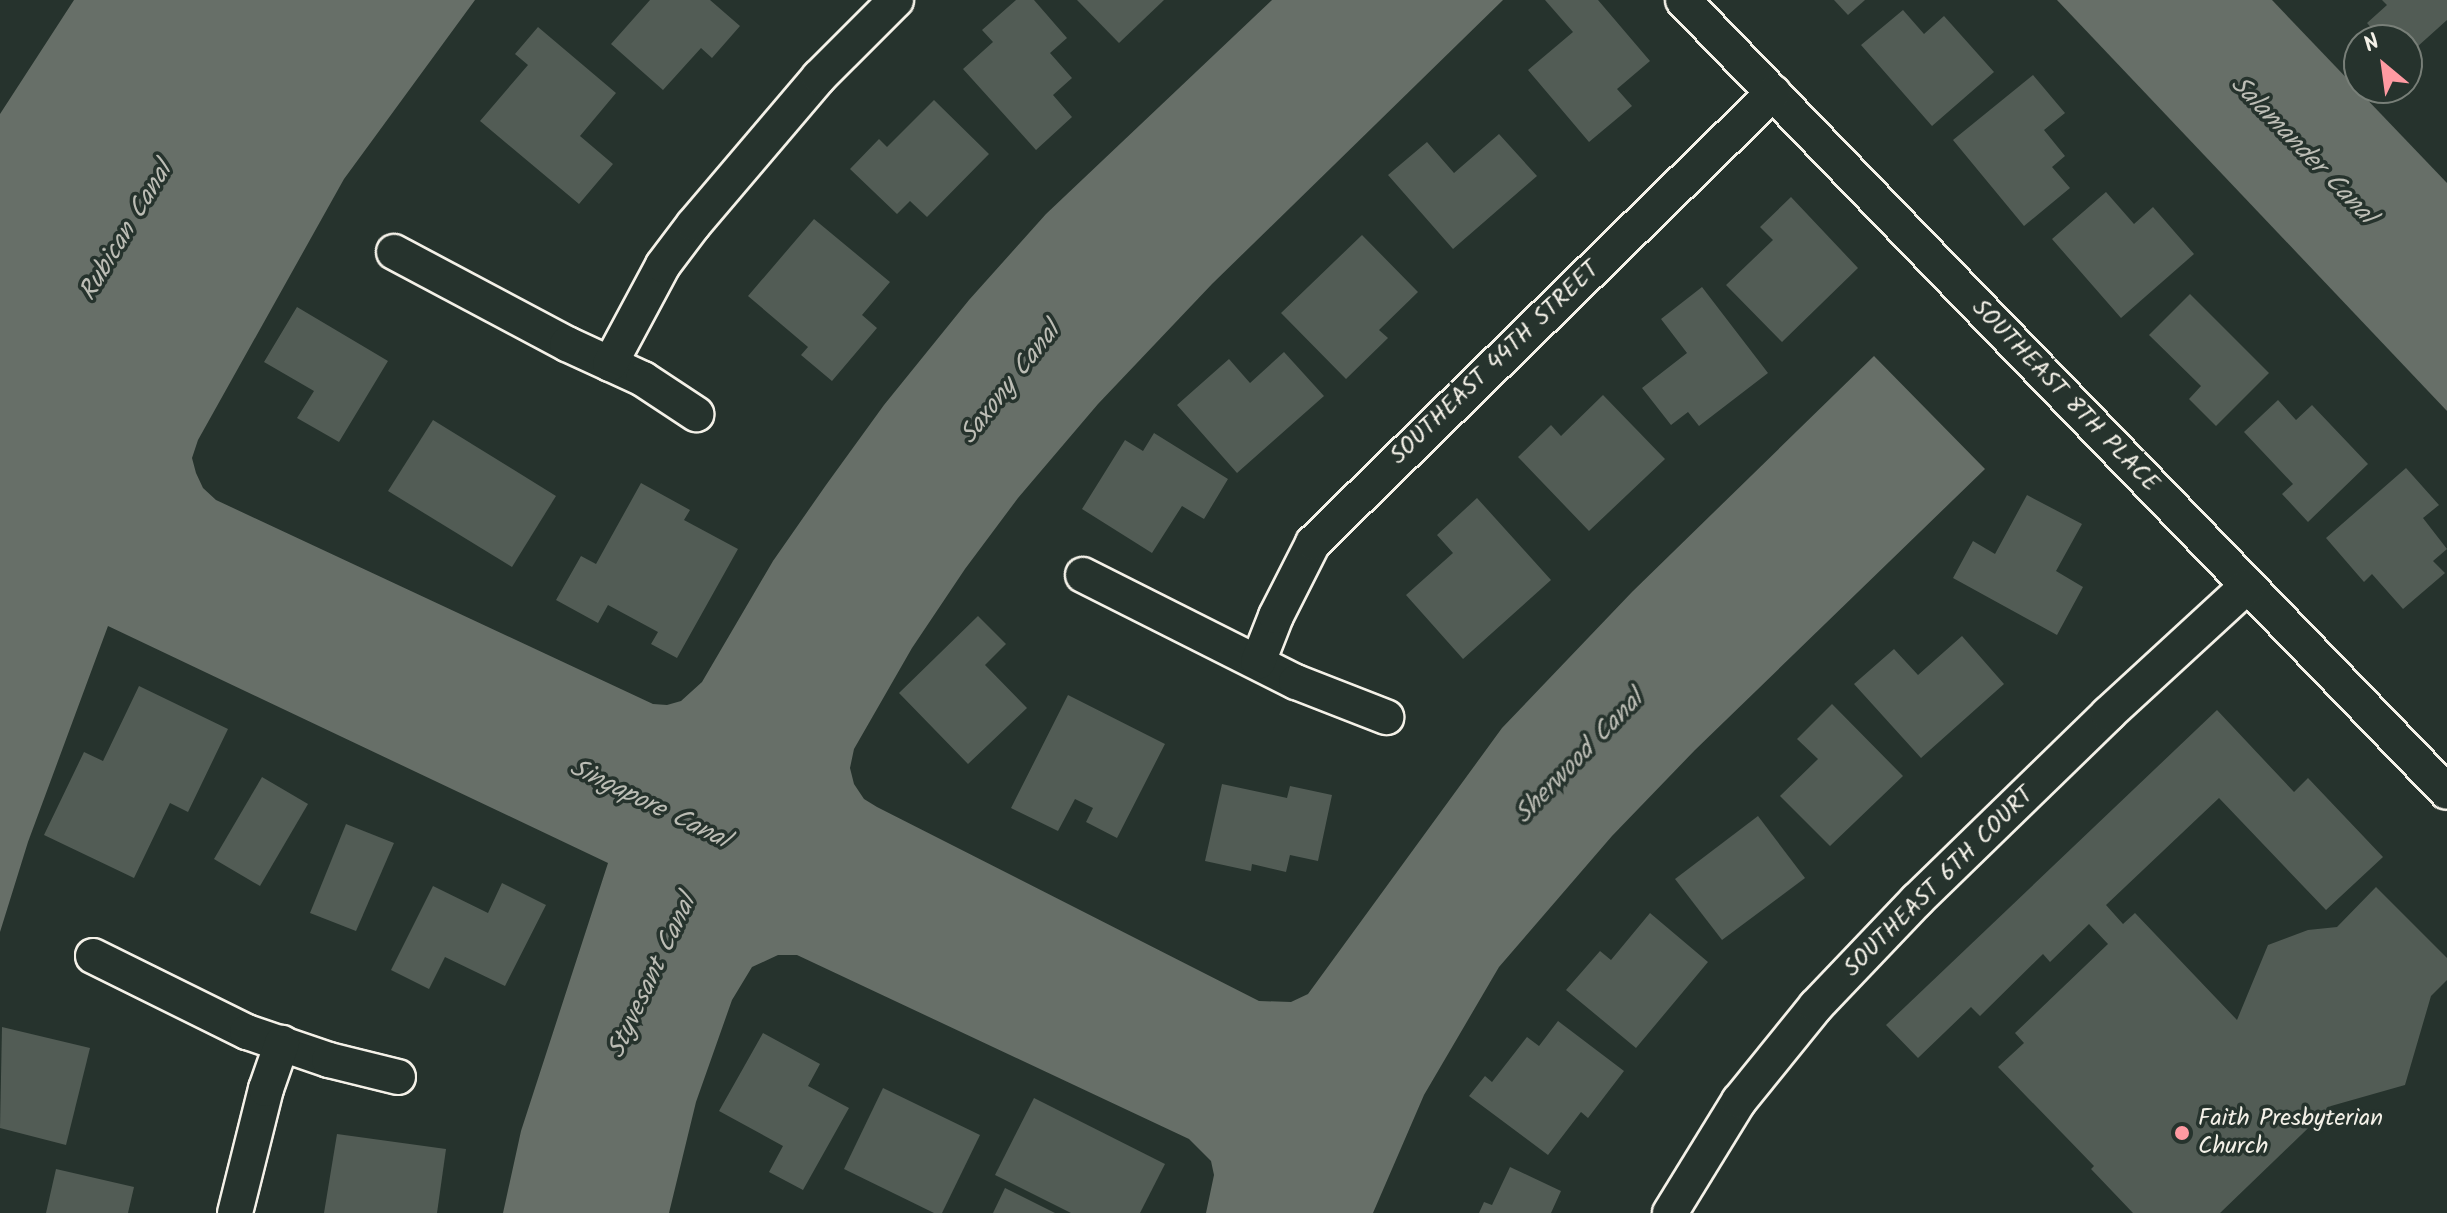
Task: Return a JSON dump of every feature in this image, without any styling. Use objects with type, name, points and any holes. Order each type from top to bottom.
[{"type":"street","points":[[610,364],[663,265],[694,224],[819,77],[896,0]]},
{"type":"street","name":"SOUTHEAST 8TH PLACE","points":[[1683,0],[2447,792]]},
{"type":"street","name":"SOUTHEAST 44TH STREET","points":[[1258,662],[1276,616],[1313,543],[1773,93]]},
{"type":"street","points":[[394,252],[643,379],[696,414]]},
{"type":"street","points":[[1083,575],[1296,682],[1386,717]]},
{"type":"street","name":"SOUTHEAST 6TH COURT","points":[[1670,1213],[1739,1101],[1816,1006],[1917,900],[2108,714],[2247,586]]},
{"type":"street","points":[[93,956],[247,1032],[329,1060],[398,1077]]},
{"type":"street","points":[[235,1213],[262,1103],[282,1043]]},
{"type":"water","points":[[74,0],[475,0],[344,179],[198,440],[192,458],[196,473],[203,488],[216,500],[653,704],[667,705],[681,701],[702,682],[773,561],[826,485],[884,405],[969,300],[1046,214],[1272,0],[1503,0],[1212,284],[1098,404],[1018,498],[965,569],[912,648],[854,749],[850,768],[854,784],[864,799],[1259,1001],[1291,1002],[1308,994],[1502,728],[1632,592],[1874,356],[1985,469],[1695,750],[1612,836],[1499,967],[1424,1095],[1373,1213],[1206,1213],[1214,1175],[1211,1161],[1189,1139],[797,955],[778,955],[752,967],[732,1000],[696,1102],[669,1213],[503,1213],[521,1131],[608,863],[108,626],[28,842],[0,932],[0,114]]},
{"type":"water","name":"Salamander Canal","points":[[2057,0],[2272,0],[2343,74],[2343,104],[2371,104],[2447,183],[2447,411]]},
{"type":"building","points":[[650,0],[710,0],[740,26],[712,58],[701,48],[663,90],[611,44]]},
{"type":"building","points":[[1016,0],[1034,0],[1067,38],[1050,53],[1072,78],[1053,95],[1072,117],[1036,150],[963,69],[993,42],[982,30]]},
{"type":"building","points":[[1077,0],[1164,0],[1119,43]]},
{"type":"building","points":[[1545,0],[1598,0],[1650,61],[1617,89],[1632,106],[1589,142],[1528,70],[1573,32]]},
{"type":"building","points":[[1834,0],[1865,0],[1848,15]]},
{"type":"building","points":[[2382,0],[2447,0],[2447,20],[2423,42],[2423,24],[2368,24],[2387,5]]},
{"type":"building","points":[[1903,10],[1924,34],[1944,16],[1994,72],[1932,126],[1861,45]]},
{"type":"building","points":[[538,27],[616,93],[580,136],[613,164],[579,204],[480,121],[528,65],[515,54]]},
{"type":"building","points":[[2033,75],[2065,113],[2044,130],[2065,156],[2052,167],[2070,188],[2024,226],[1953,140]]},
{"type":"building","points":[[934,100],[989,154],[927,217],[910,201],[897,214],[850,169],[879,139],[887,147]]},
{"type":"building","points":[[1499,134],[1537,176],[1453,249],[1388,175],[1427,142],[1454,173]]},
{"type":"building","points":[[2106,192],[2134,224],[2153,207],[2194,254],[2121,318],[2052,239]]},
{"type":"building","points":[[1791,197],[1858,268],[1782,342],[1726,285],[1773,240],[1760,227]]},
{"type":"building","points":[[814,219],[890,282],[862,315],[877,328],[832,381],[801,355],[808,347],[748,296]]},
{"type":"building","points":[[1362,235],[1418,292],[1379,330],[1388,338],[1346,379],[1281,313]]},
{"type":"building","points":[[1702,287],[1768,373],[1699,426],[1688,412],[1671,425],[1642,388],[1687,353],[1661,319]]},
{"type":"building","points":[[2190,294],[2269,373],[2216,426],[2189,399],[2201,386],[2149,335]]},
{"type":"building","points":[[297,307],[388,361],[339,442],[297,418],[314,391],[264,362]]},
{"type":"building","points":[[1284,352],[1324,396],[1237,473],[1177,405],[1229,359],[1250,383]]},
{"type":"building","points":[[1603,395],[1665,459],[1589,531],[1518,457],[1551,425],[1561,436]]},
{"type":"building","points":[[2278,400],[2296,420],[2312,405],[2368,464],[2308,522],[2282,494],[2293,484],[2244,432]]},
{"type":"building","points":[[433,420],[556,496],[512,567],[388,491]]},
{"type":"building","points":[[1154,433],[1228,479],[1204,519],[1182,506],[1152,553],[1082,509],[1125,440],[1143,451]]},
{"type":"building","points":[[2406,468],[2439,505],[2423,518],[2447,549],[2433,561],[2445,573],[2403,609],[2372,574],[2364,582],[2326,538]]},
{"type":"building","points":[[641,483],[690,510],[684,520],[738,549],[677,658],[651,644],[658,632],[608,605],[598,623],[556,600],[581,556],[596,564]]},
{"type":"building","points":[[2027,495],[2082,524],[2056,571],[2083,587],[2057,635],[1953,578],[1973,541],[1995,554]]},
{"type":"building","points":[[1477,498],[1551,580],[1463,659],[1406,595],[1453,553],[1437,535]]},
{"type":"building","points":[[978,616],[1006,644],[985,665],[1027,708],[968,764],[899,693]]},
{"type":"building","points":[[1962,636],[2004,684],[1921,758],[1854,684],[1894,649],[1918,675]]},
{"type":"building","points":[[139,686],[228,729],[188,812],[170,803],[134,878],[44,835],[84,752],[103,761]]},
{"type":"building","points":[[1068,695],[1165,744],[1117,838],[1086,822],[1093,808],[1075,799],[1058,831],[1011,808]]},
{"type":"building","points":[[1832,704],[1903,776],[1830,846],[1780,796],[1818,759],[1797,739]]},
{"type":"building","points":[[2217,710],[2294,792],[2308,778],[2383,857],[2326,910],[2219,798],[2106,905],[2123,924],[2135,913],[2237,1020],[2268,945],[2308,930],[2337,927],[2376,887],[2447,958],[2447,980],[2431,996],[2405,1085],[2331,1106],[2220,1213],[2133,1213],[2091,1169],[2094,1166],[1998,1067],[2024,1043],[2015,1033],[2108,944],[2089,924],[2050,962],[2043,954],[1980,1016],[1971,1007],[1918,1058],[1886,1025]]},
{"type":"building","points":[[262,777],[308,804],[260,886],[214,859]]},
{"type":"building","points":[[1222,784],[1287,798],[1290,786],[1332,795],[1318,861],[1290,855],[1286,872],[1252,864],[1251,871],[1205,861]]},
{"type":"building","points":[[1758,816],[1805,878],[1722,940],[1675,879]]},
{"type":"building","points":[[346,824],[394,843],[356,931],[310,913]]},
{"type":"building","points":[[502,883],[546,905],[505,986],[445,957],[429,989],[391,970],[433,886],[488,913]]},
{"type":"building","points":[[1650,913],[1708,962],[1636,1048],[1566,990],[1600,951],[1611,960]]},
{"type":"building","points":[[1558,1021],[1624,1071],[1588,1118],[1581,1112],[1548,1155],[1469,1096],[1485,1076],[1492,1082],[1527,1037],[1539,1046]]},
{"type":"building","points":[[2,1027],[90,1048],[66,1145],[0,1128]]},
{"type":"building","points":[[763,1033],[820,1064],[808,1086],[849,1108],[803,1190],[769,1172],[783,1146],[719,1111]]},
{"type":"building","points":[[883,1088],[980,1135],[942,1213],[934,1213],[844,1169]]},
{"type":"building","points":[[1034,1098],[1165,1164],[1140,1213],[1071,1213],[995,1175]]},
{"type":"building","points":[[337,1134],[446,1149],[437,1213],[324,1213]]},
{"type":"building","points":[[1510,1167],[1561,1191],[1551,1213],[1479,1213],[1484,1202],[1492,1205]]},
{"type":"building","points":[[56,1169],[134,1187],[128,1213],[46,1213]]},
{"type":"building","points":[[1005,1188],[1055,1213],[993,1213]]},
{"type":"place","name":"Faith Presbyterian Church","points":[[2182,1133]]},
{"type":"water label","name":"Rubican Canal","points":[[127,232]]},
{"type":"water label","name":"Saxony Canal","points":[[1011,384]]},
{"type":"water label","name":"Sherwood Canal","points":[[1580,758]]},
{"type":"water label","name":"Singapore Canal","points":[[649,805]]},
{"type":"water label","name":"Styvesant Canal","points":[[653,977]]}]
